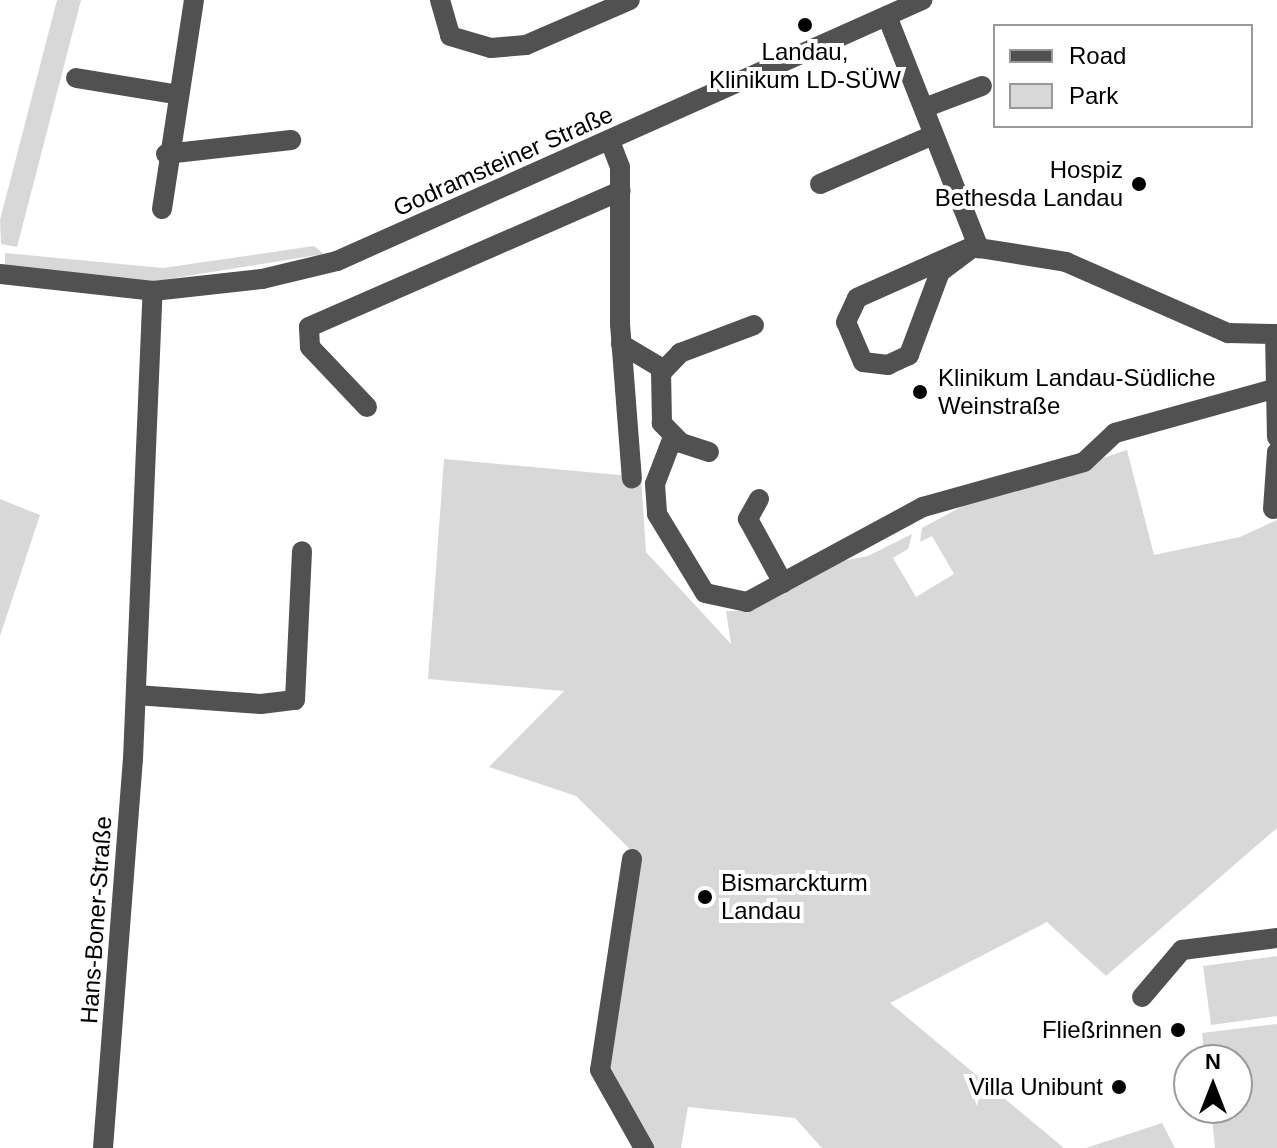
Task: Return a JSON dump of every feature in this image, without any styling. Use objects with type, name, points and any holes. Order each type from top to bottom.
[{"type":"street","points":[[162,209],[174,94],[194,0]]},
{"type":"street","points":[[440,0],[450,36],[491,48],[526,45],[630,0]]},
{"type":"street","name":"Godramsteiner Straße","points":[[0,274],[85,287],[153,291],[262,279],[337,261],[922,0]]},
{"type":"street","points":[[887,16],[976,245]]},
{"type":"street","points":[[76,78],[174,94]]},
{"type":"street","points":[[924,108],[982,86]]},
{"type":"street","points":[[820,184],[933,135]]},
{"type":"street","points":[[166,154],[291,140]]},
{"type":"street","points":[[610,141],[621,191],[621,344],[632,479]]},
{"type":"street","points":[[367,407],[310,347],[309,327],[621,191]]},
{"type":"street","points":[[976,245],[936,279],[909,355],[888,365],[863,362],[847,330],[850,306],[919,266],[976,245],[1000,252],[1066,262],[1193,320],[1270,335],[1277,437]]},
{"type":"street","points":[[919,266],[936,279]]},
{"type":"street","name":"Hans-Boner-Straße","points":[[103,1148],[136,695],[153,291]]},
{"type":"street","points":[[709,452],[673,437],[657,406],[663,369],[680,353],[754,325]]},
{"type":"street","points":[[621,344],[663,369]]},
{"type":"street","points":[[673,437],[654,506],[697,584],[732,603],[783,583],[923,507],[1084,462],[1115,433],[1274,389]]},
{"type":"street","points":[[1273,509],[1277,452]]},
{"type":"street","points":[[759,499],[748,519],[783,583]]},
{"type":"street","points":[[136,695],[295,700],[302,551]]},
{"type":"street","points":[[632,859],[600,1070],[644,1148]]},
{"type":"street","points":[[1142,997],[1182,950],[1277,938]]},
{"type":"green space","points":[[57,0],[81,0],[17,247],[1,244],[0,220]]},
{"type":"green space","points":[[314,246],[324,254],[149,282],[5,266],[5,253],[163,268]]},
{"type":"green space","points":[[1127,450],[1154,555],[1240,537],[1277,520],[1277,828],[1106,976],[1047,922],[890,1003],[1064,1148],[822,1148],[795,1118],[688,1107],[681,1148],[653,1148],[607,1085],[639,858],[576,796],[489,767],[564,691],[428,679],[444,459],[641,477],[646,552],[731,644],[726,611],[744,611],[837,562],[868,556],[912,534],[908,549],[893,558],[916,597],[954,574],[932,536],[920,542],[922,528],[974,500]]},
{"type":"green space","points":[[0,499],[40,515],[0,636]]},
{"type":"green space","points":[[1277,956],[1277,1016],[1211,1025],[1203,966]]},
{"type":"green space","points":[[1277,1024],[1277,1148],[1215,1148],[1213,1124],[1253,1124],[1253,1044],[1203,1044],[1202,1033]]},
{"type":"green space","points":[[1162,1123],[1175,1148],[1086,1148]]},
{"type":"place","name":"Landau, Klinikum LD-SÜW","points":[[805,25]]},
{"type":"place","name":"Hospiz Bethesda Landau","points":[[1139,184]]},
{"type":"place","name":"Klinikum Landau-Südliche Weinstraße","points":[[920,392]]},
{"type":"place","name":"Bismarckturm Landau","points":[[705,897]]},
{"type":"place","name":"Fließrinnen","points":[[1178,1030]]},
{"type":"place","name":"Villa Unibunt","points":[[1119,1087]]}]
